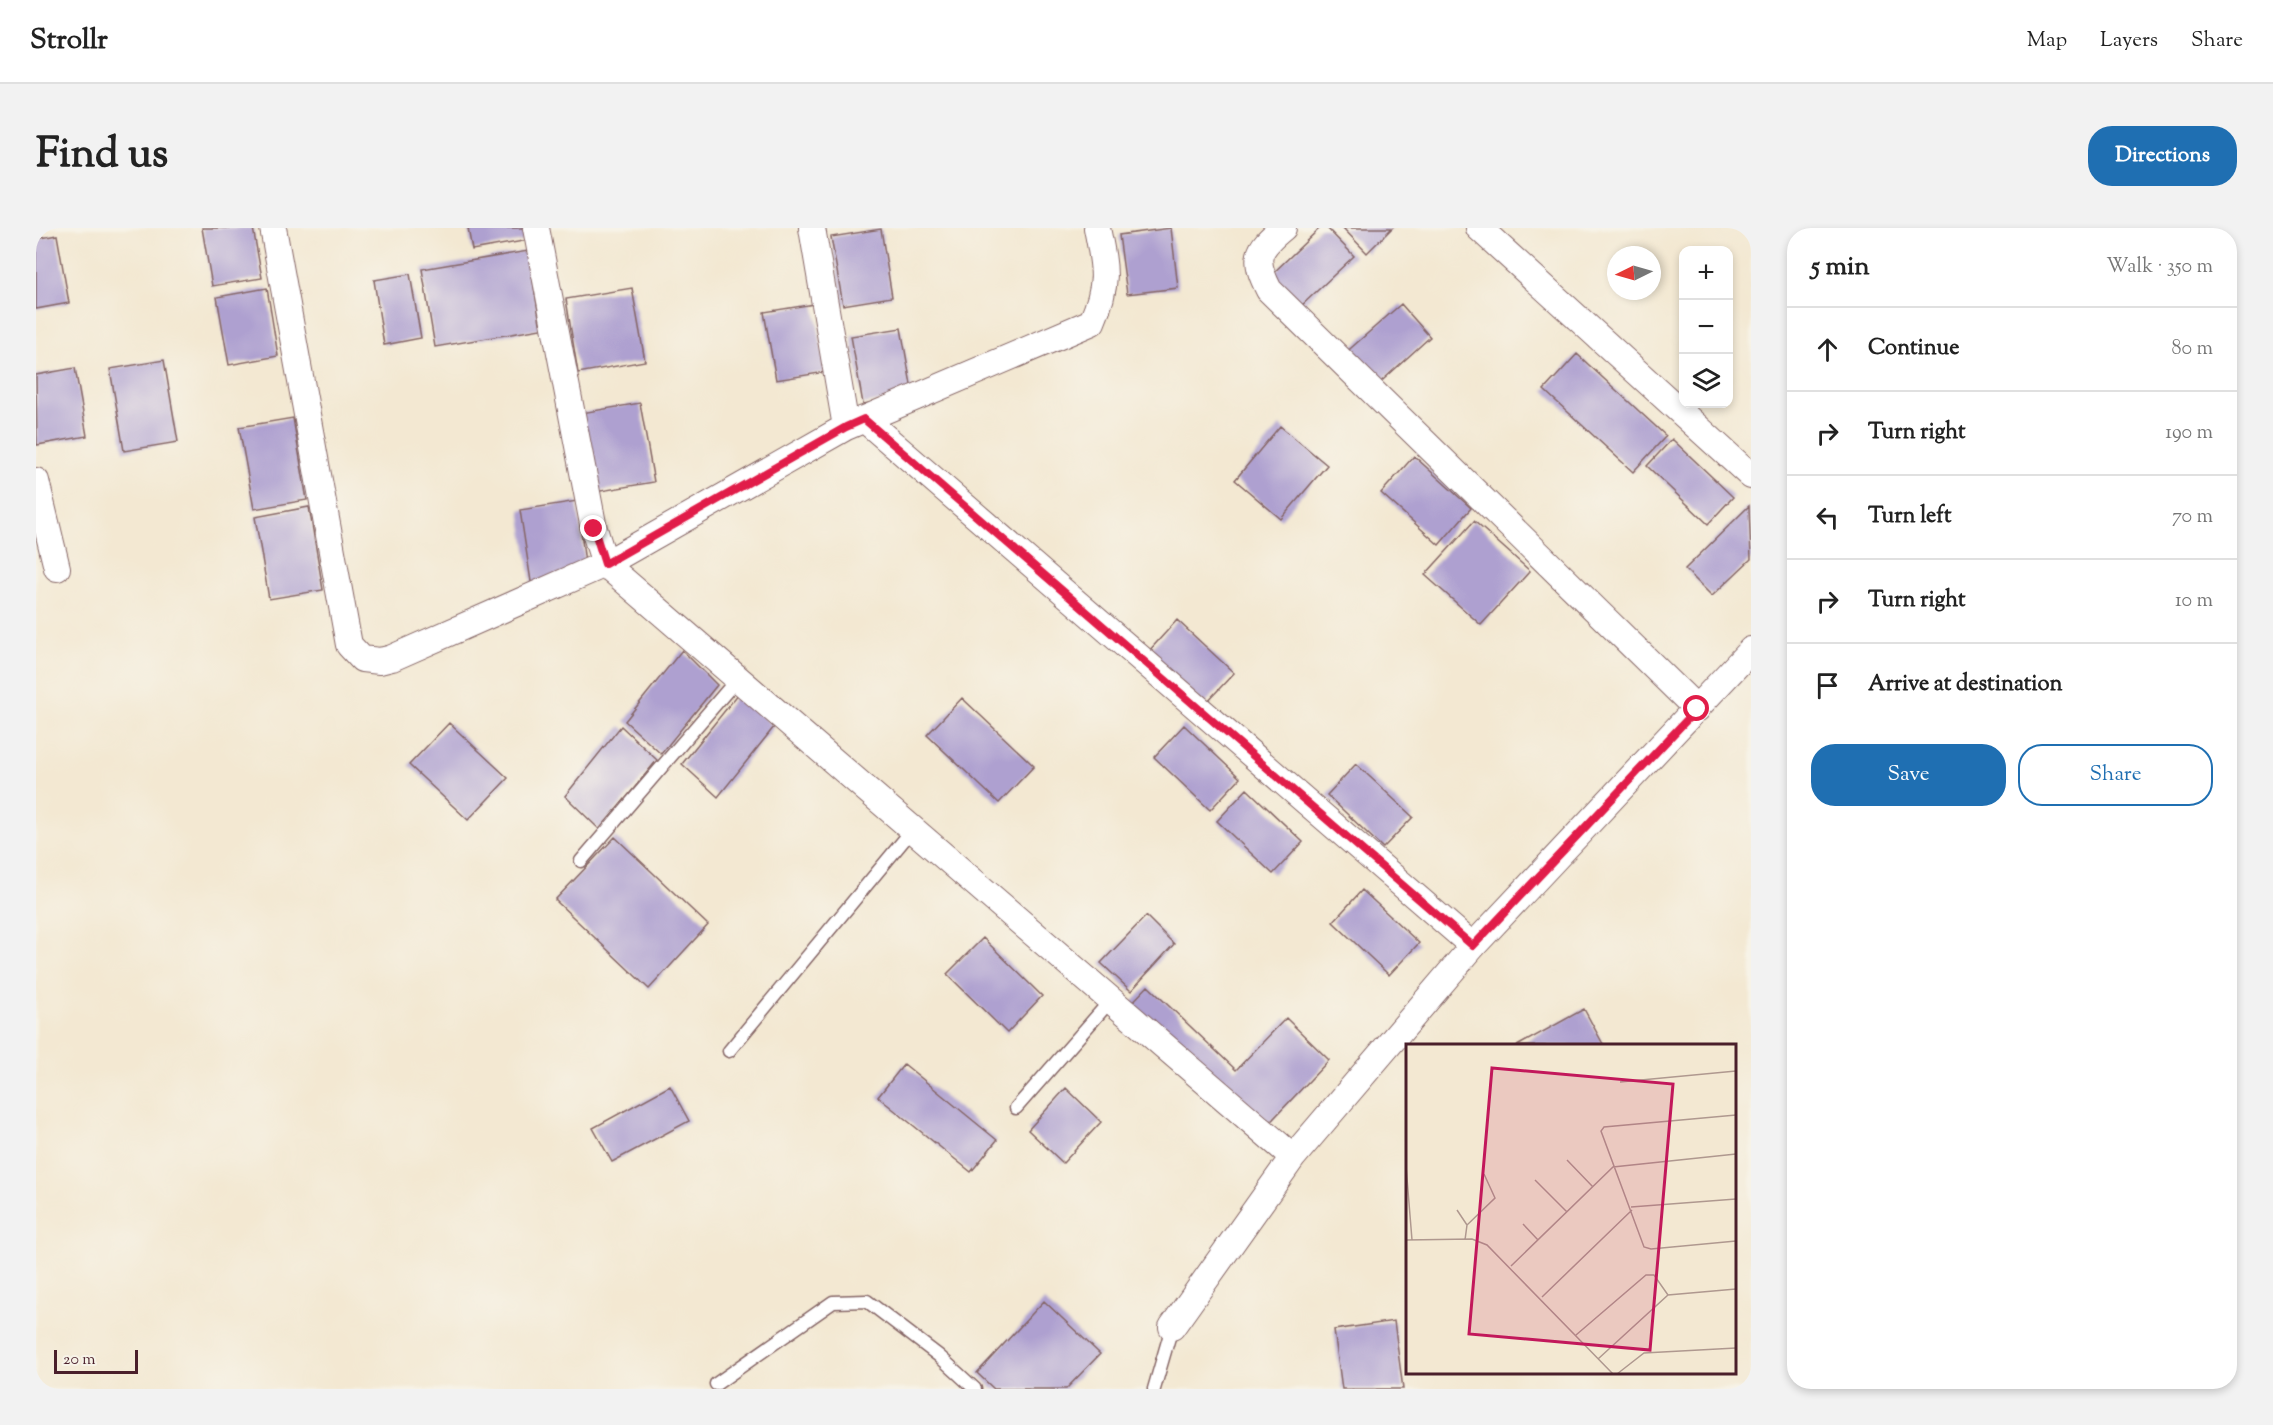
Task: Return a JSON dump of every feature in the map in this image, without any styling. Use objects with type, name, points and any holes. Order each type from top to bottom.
[{"type":"street","points":[[273,228],[349,645],[362,659],[380,661],[392,658],[605,564],[855,423],[1092,322],[1102,298],[1105,273],[1097,228]]},
{"type":"street","points":[[536,228],[594,529],[605,564],[1293,1157]]},
{"type":"street","points":[[813,228],[855,423],[1473,946]]},
{"type":"street","points":[[1283,228],[1267,241],[1257,259],[1259,272],[1269,290],[1697,709]]},
{"type":"street","points":[[1479,228],[1751,476]]},
{"type":"street","points":[[36,481],[57,568]]},
{"type":"street","points":[[1172,1327],[1293,1157],[1473,946],[1751,650]]},
{"type":"lane","points":[[581,861],[738,678]]},
{"type":"lane","points":[[729,1051],[913,829]]},
{"type":"lane","points":[[1016,1108],[1111,1000]]},
{"type":"lane","points":[[716,1384],[833,1302],[867,1301],[939,1356],[975,1389]]},
{"type":"lane","points":[[1154,1389],[1172,1327]]},
{"type":"building","points":[[202,228],[253,228],[262,278],[212,286]]},
{"type":"building","points":[[468,228],[527,228],[529,240],[472,250]]},
{"type":"building","points":[[1171,228],[1178,288],[1127,294],[1119,235]]},
{"type":"building","points":[[1320,228],[1327,228],[1354,256],[1299,308],[1269,277]]},
{"type":"building","points":[[1343,228],[1392,228],[1367,253]]},
{"type":"building","points":[[881,229],[892,297],[843,305],[831,237]]},
{"type":"building","points":[[57,235],[69,303],[36,309],[36,239]]},
{"type":"building","points":[[528,251],[541,329],[435,347],[422,269]]},
{"type":"building","points":[[410,274],[421,338],[384,345],[374,280]]},
{"type":"building","points":[[267,288],[278,356],[229,365],[217,297]]},
{"type":"building","points":[[632,288],[645,361],[578,373],[566,299]]},
{"type":"building","points":[[814,304],[826,372],[776,380],[764,312]]},
{"type":"building","points":[[1401,304],[1430,337],[1373,389],[1343,355]]},
{"type":"building","points":[[901,328],[913,396],[863,404],[851,336]]},
{"type":"building","points":[[1577,354],[1666,436],[1633,472],[1544,390]]},
{"type":"building","points":[[164,360],[178,442],[124,451],[110,369]]},
{"type":"building","points":[[75,368],[87,436],[37,445],[36,375]]},
{"type":"building","points":[[640,403],[654,482],[595,492],[581,413]]},
{"type":"building","points":[[293,418],[307,500],[254,509],[239,427]]},
{"type":"building","points":[[1280,426],[1327,465],[1281,519],[1235,480]]},
{"type":"building","points":[[1672,439],[1733,497],[1708,524],[1647,466]]},
{"type":"building","points":[[1414,456],[1471,508],[1439,545],[1381,493]]},
{"type":"building","points":[[577,501],[586,571],[532,588],[520,510]]},
{"type":"building","points":[[1749,506],[1751,559],[1712,596],[1685,569]]},
{"type":"building","points":[[309,507],[323,590],[269,599],[255,517]]},
{"type":"building","points":[[1474,521],[1530,571],[1481,625],[1425,575]]},
{"type":"building","points":[[1177,620],[1234,673],[1204,705],[1148,652]]},
{"type":"building","points":[[682,650],[717,685],[661,754],[625,721]]},
{"type":"building","points":[[739,693],[774,727],[718,797],[682,764]]},
{"type":"building","points":[[962,698],[1034,766],[999,803],[927,735]]},
{"type":"building","points":[[449,723],[508,778],[468,820],[409,765]]},
{"type":"building","points":[[1184,725],[1240,778],[1210,810],[1154,757]]},
{"type":"building","points":[[621,726],[657,760],[600,830],[565,796]]},
{"type":"building","points":[[1356,764],[1413,817],[1383,848],[1327,795]]},
{"type":"building","points":[[1247,789],[1303,842],[1273,874],[1217,821]]},
{"type":"building","points":[[615,837],[708,925],[649,989],[555,900]]},
{"type":"building","points":[[1362,890],[1419,943],[1389,975],[1333,922]]},
{"type":"building","points":[[1146,916],[1174,944],[1131,991],[1101,963]]},
{"type":"building","points":[[983,938],[1042,996],[1007,1033],[947,974]]},
{"type":"building","points":[[1148,986],[1236,1070],[1286,1018],[1329,1060],[1257,1136],[1125,1010]]},
{"type":"building","points":[[1584,1009],[1603,1044],[1521,1044]]},
{"type":"building","points":[[904,1064],[997,1140],[971,1172],[878,1097]]},
{"type":"building","points":[[670,1086],[689,1121],[612,1162],[593,1128]]},
{"type":"building","points":[[1066,1088],[1101,1122],[1063,1163],[1028,1130]]},
{"type":"building","points":[[1044,1301],[1100,1354],[1066,1389],[994,1389],[977,1373]]},
{"type":"building","points":[[1394,1321],[1403,1389],[1342,1389],[1334,1330]]},
{"type":"route","points":[[594,529],[605,564],[846,427],[864,419],[1473,946],[1697,709]]}]
